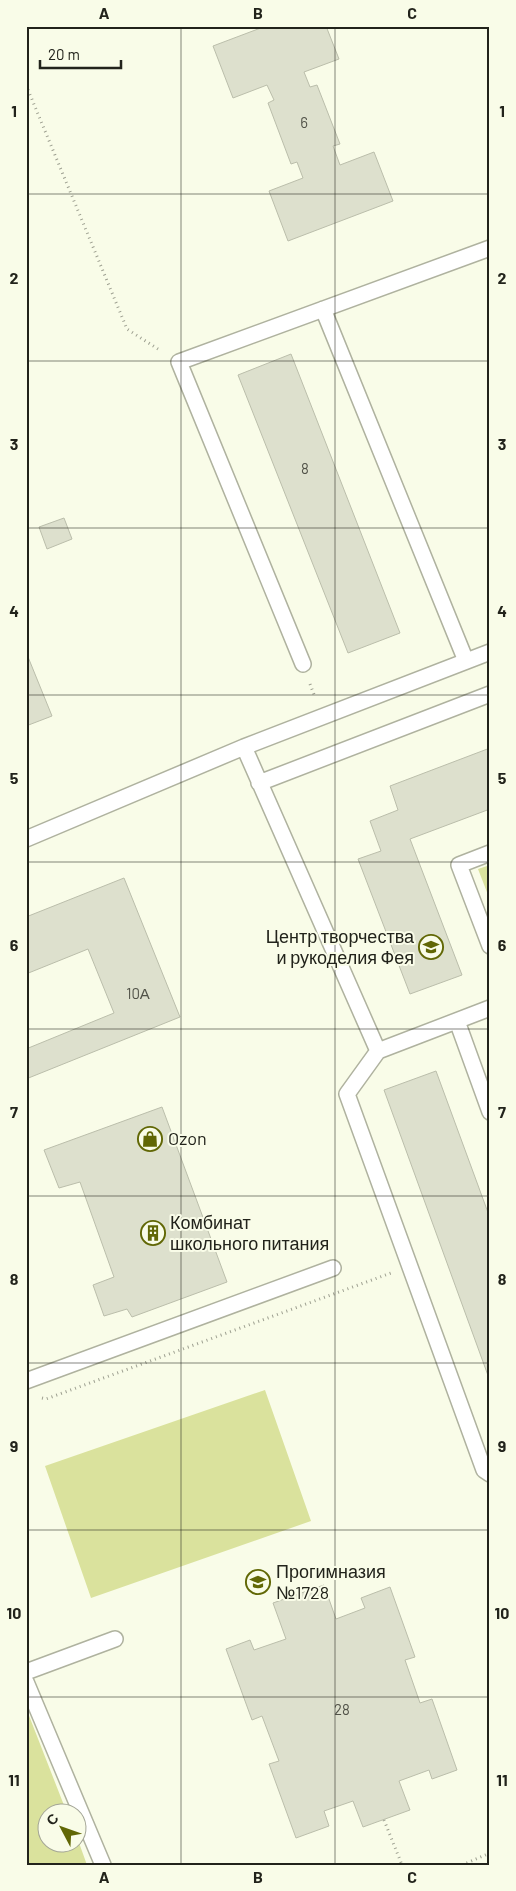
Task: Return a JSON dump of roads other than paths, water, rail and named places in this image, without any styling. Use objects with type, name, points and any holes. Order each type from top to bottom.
[{"type":"lane","points":[[303,664],[179,362],[490,248]]},
{"type":"lane","points":[[323,309],[466,661]]},
{"type":"lane","points":[[26,839],[244,747],[490,652]]},
{"type":"lane","points":[[259,783],[490,694]]},
{"type":"lane","points":[[244,747],[378,1051]]},
{"type":"lane","points":[[490,853],[459,865],[490,946]]},
{"type":"lane","points":[[490,1008],[378,1051],[347,1094],[484,1470],[490,1474]]},
{"type":"lane","points":[[457,1021],[490,1112]]},
{"type":"lane","points":[[26,1381],[333,1268]]},
{"type":"lane","points":[[26,1672],[114,1639]]},
{"type":"lane","points":[[26,1682],[103,1865]]},
{"type":"place","name":"Центр творчества и рукоделия Фея","points":[[431,947]]},
{"type":"place","name":"Ozon","points":[[150,1139]]},
{"type":"place","name":"Комбинат школьного питания","points":[[153,1233]]},
{"type":"place","name":"Прогимназия №1728","points":[[258,1582]]}]
